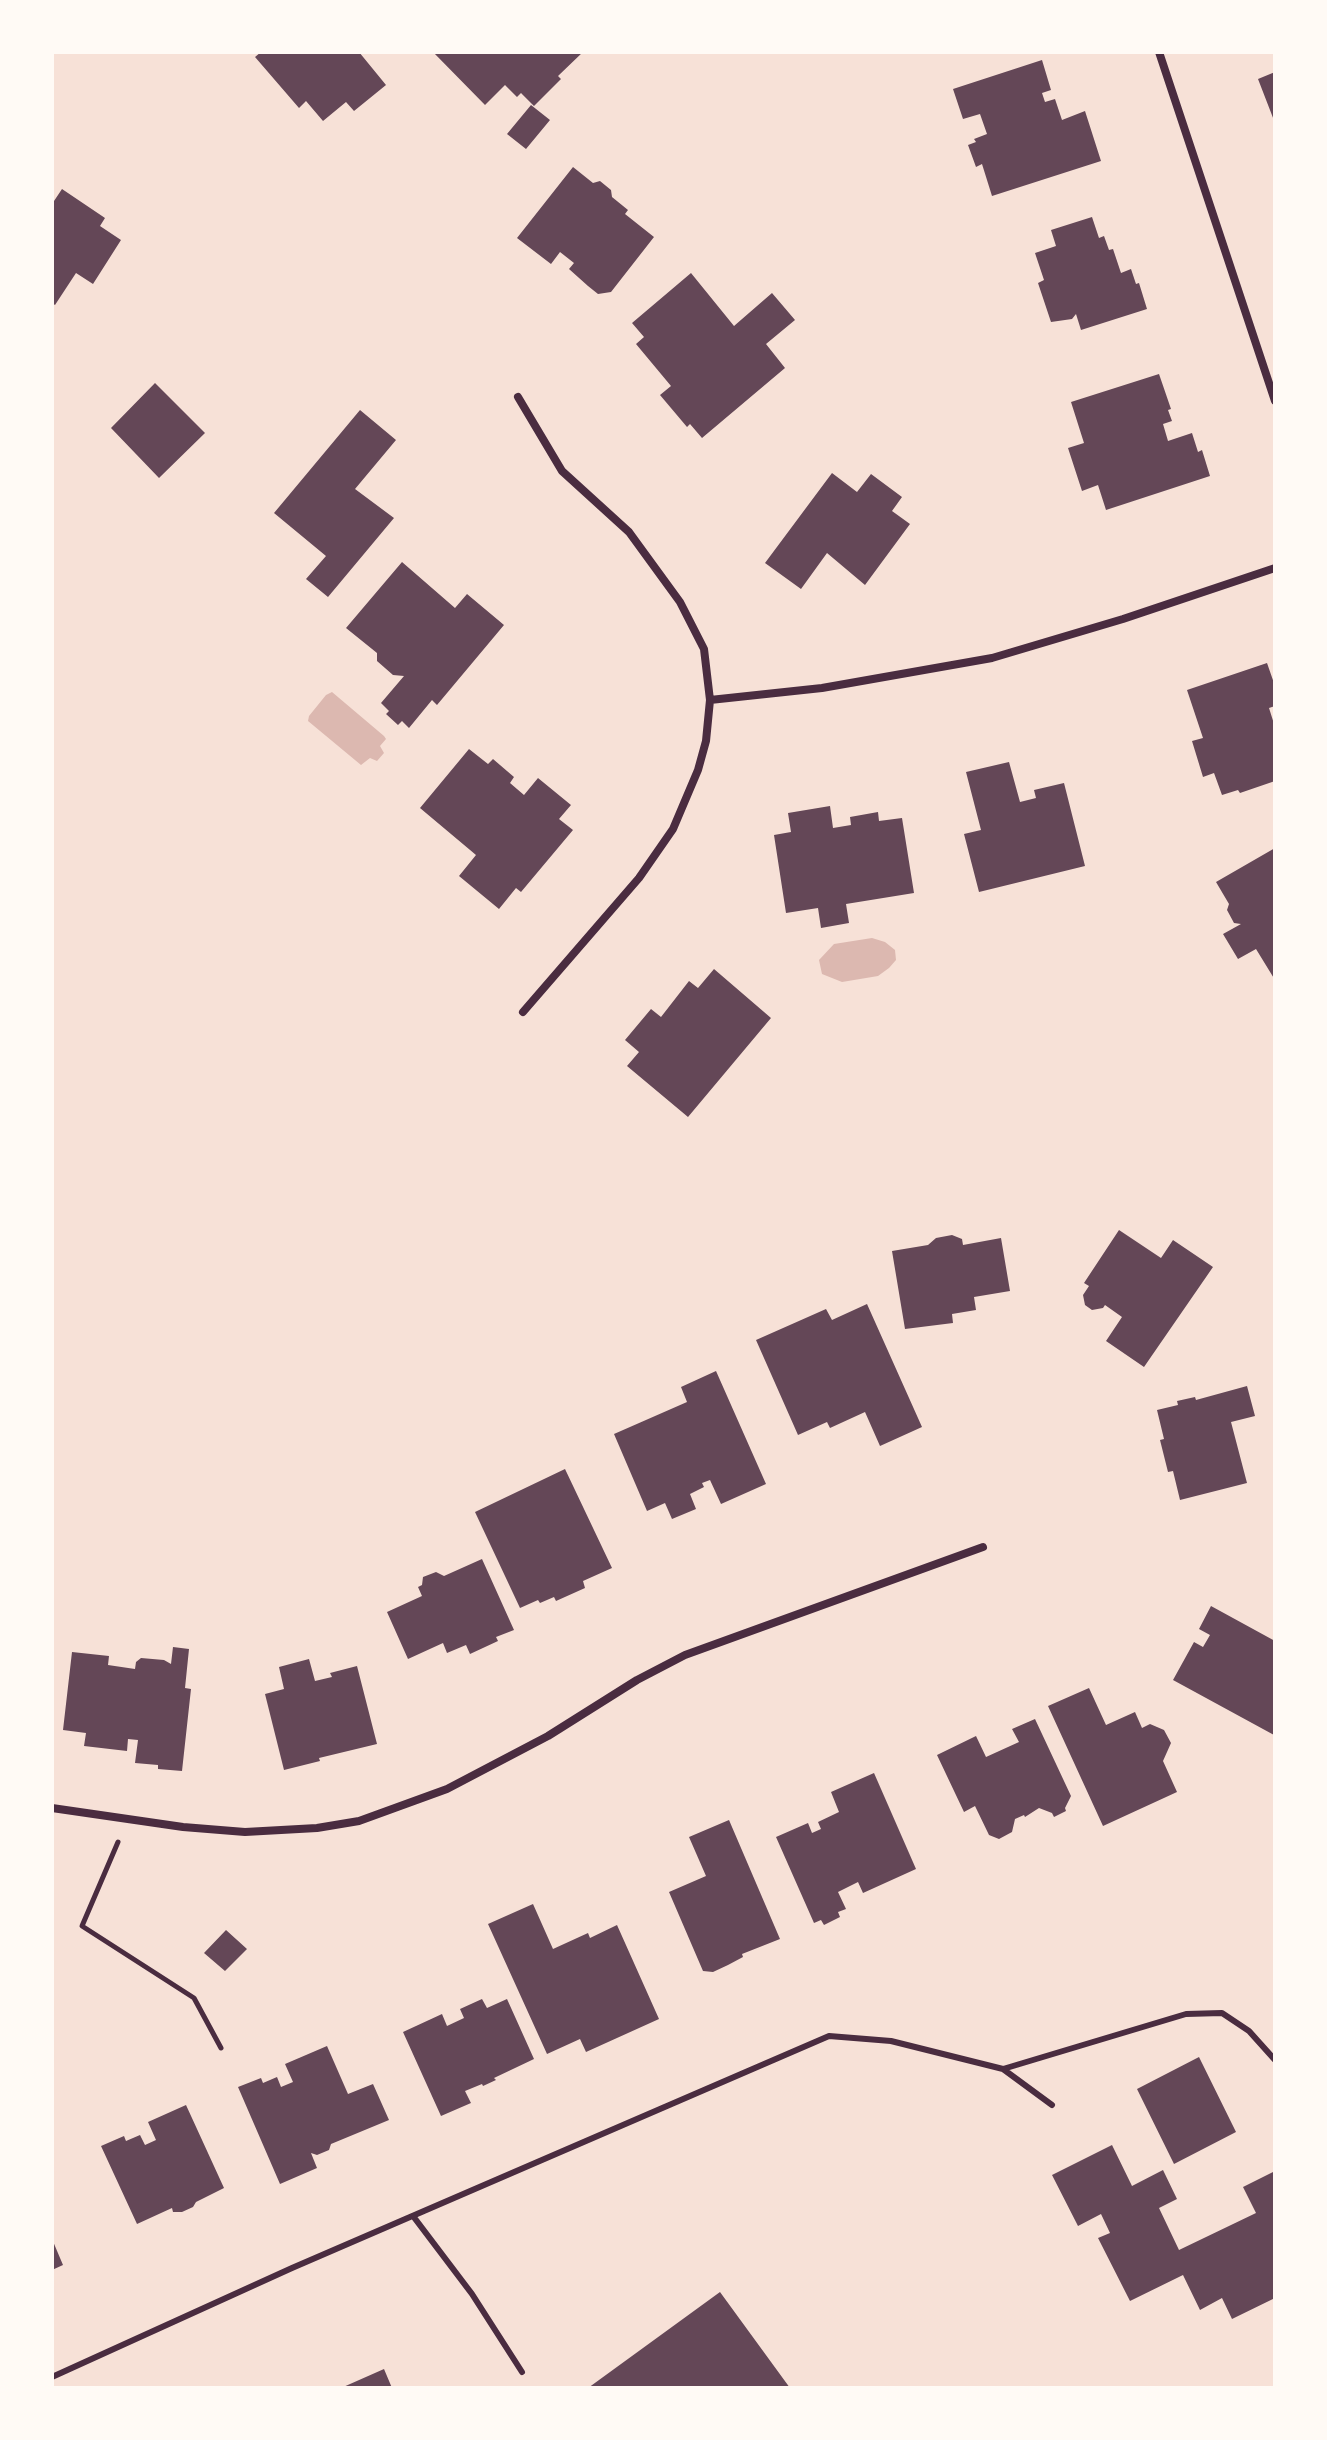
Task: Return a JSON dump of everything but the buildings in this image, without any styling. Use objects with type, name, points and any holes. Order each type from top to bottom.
[{"type":"street","points":[[1159,52],[1275,401]]},
{"type":"street","points":[[518,397],[562,471],[629,532],[680,602],[704,649],[710,700],[706,741],[698,770],[673,829],[623,897],[523,1012]]},
{"type":"street","points":[[710,700],[822,688],[992,658],[1123,619],[1275,568]]},
{"type":"street","points":[[52,1808],[202,1829],[256,1832],[317,1828],[359,1821],[447,1789],[548,1736],[637,1680],[685,1655],[983,1547]]},
{"type":"lane","points":[[1003,2069],[1186,2014],[1222,2013],[1249,2031],[1275,2060]]},
{"type":"lane","points":[[52,2377],[829,2036],[891,2041],[1003,2069],[1052,2105]]},
{"type":"lane","points":[[413,2216],[472,2294],[522,2372]]},
{"type":"path","points":[[128,1819],[82,1926],[194,1998],[221,2048]]},
{"type":"shaded area","points":[[332,692],[386,739],[380,746],[384,753],[377,761],[370,758],[361,765],[308,721],[326,695]]},
{"type":"shaded area","points":[[872,938],[885,942],[895,950],[896,960],[878,976],[842,982],[822,974],[819,960],[834,944]]}]
